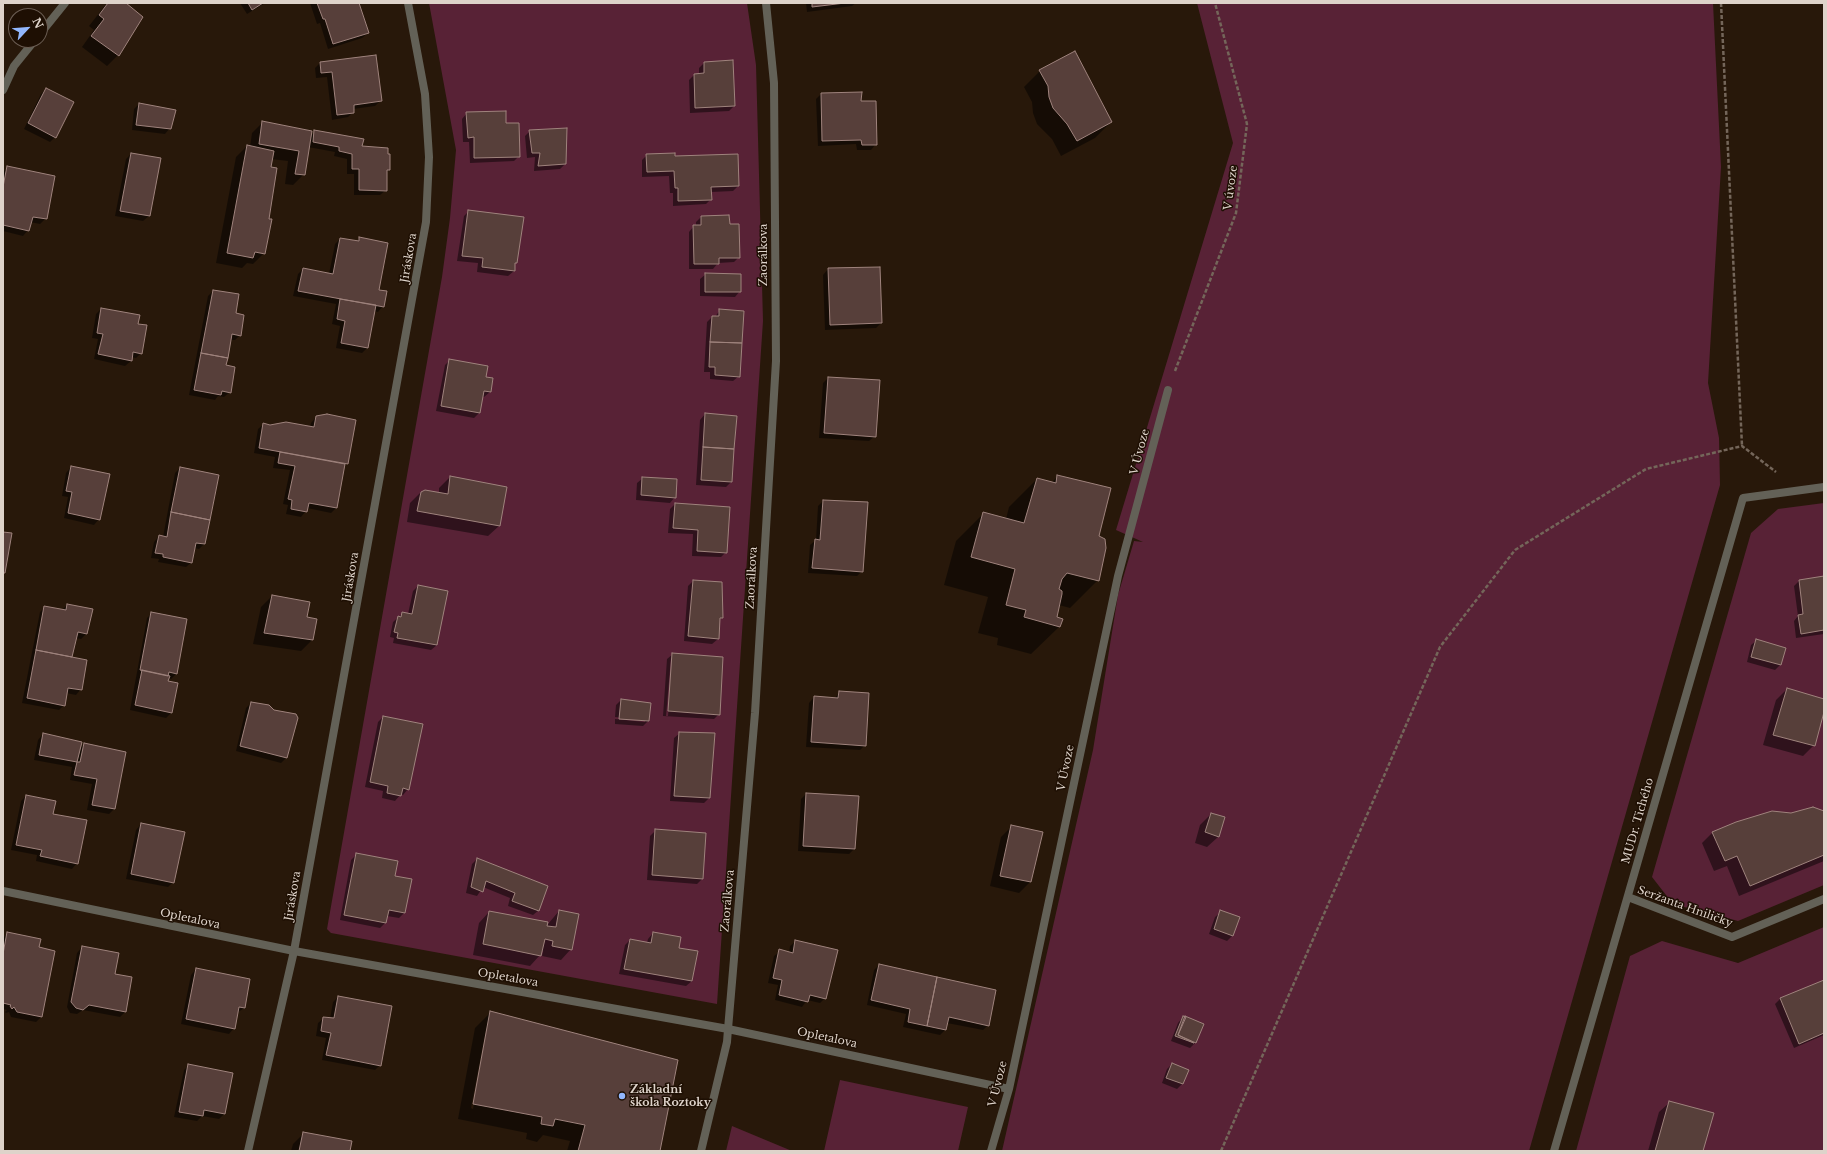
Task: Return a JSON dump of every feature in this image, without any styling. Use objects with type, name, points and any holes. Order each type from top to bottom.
[{"type":"street","points":[[48,24],[65,3]]},
{"type":"street","name":"Jiráskova","points":[[248,1151],[294,951],[426,222],[429,157],[425,94],[408,3]]},
{"type":"street","name":"Zaorálkova","points":[[701,1151],[727,1042],[755,713],[776,361],[774,83],[766,3]]},
{"type":"street","points":[[3,90],[14,66],[29,48]]},
{"type":"street","name":"V Úvoze","points":[[990,1151],[1009,1089],[1118,576],[1168,390]]},
{"type":"street","points":[[1800,490],[1824,487]]},
{"type":"street","name":"MUDr. Tichého","points":[[1554,1151],[1743,498],[1800,490]]},
{"type":"street","name":"Opletalova","points":[[3,892],[294,951],[728,1029],[1009,1089]]},
{"type":"street","name":"Seržanta Hniličky","points":[[1628,897],[1732,937],[1824,899]]},
{"type":"path","name":"V úvoze","points":[[1168,390],[1236,213],[1247,124],[1215,3]]},
{"type":"path","points":[[1721,3],[1742,446]]},
{"type":"path","points":[[1742,446],[1800,490]]},
{"type":"path","points":[[1221,1151],[1440,647],[1515,550],[1646,470],[1742,446]]},
{"type":"shaded area","points":[[429,3],[747,3],[756,65],[763,321],[717,1004],[331,933],[327,929],[442,277],[450,218],[456,150]]},
{"type":"shaded area","points":[[1197,3],[1713,3],[1721,167],[1708,383],[1719,438],[1720,485],[1529,1151],[1002,1151],[1093,750],[1118,595],[1134,541],[1143,542],[1116,530],[1233,143]]},
{"type":"shaded area","points":[[1824,503],[1824,885],[1738,921],[1673,904],[1652,877],[1751,533],[1778,509]]},
{"type":"shaded area","points":[[1824,927],[1824,1151],[1576,1151],[1630,956],[1662,941],[1738,963]]},
{"type":"shaded area","points":[[840,1080],[968,1107],[958,1151],[824,1151]]},
{"type":"shaded area","points":[[732,1126],[792,1151],[726,1151]]},
{"type":"building","points":[[108,3],[126,3],[143,17],[119,56],[91,36],[104,19],[99,15]]},
{"type":"building","points":[[248,3],[263,3],[252,10]]},
{"type":"building","points":[[317,3],[359,3],[369,33],[333,44],[325,19],[323,19]]},
{"type":"building","points":[[812,3],[845,3],[812,7]]},
{"type":"building","points":[[1075,51],[1112,122],[1077,141],[1067,124],[1053,108],[1049,97],[1048,86],[1039,70]]},
{"type":"building","points":[[376,55],[382,101],[354,105],[354,113],[337,115],[332,72],[321,73],[320,62]]},
{"type":"building","points":[[733,60],[735,106],[695,108],[694,74],[704,73],[704,62]]},
{"type":"building","points":[[46,88],[74,102],[56,138],[28,123]]},
{"type":"building","points":[[862,92],[861,101],[876,101],[877,145],[862,145],[861,140],[822,141],[821,93]]},
{"type":"building","points":[[139,103],[176,110],[171,129],[136,125]]},
{"type":"building","points":[[506,111],[506,123],[519,123],[520,157],[474,158],[474,137],[468,138],[466,112]]},
{"type":"building","points":[[262,121],[312,131],[305,175],[295,174],[299,151],[259,144]]},
{"type":"building","points":[[567,128],[566,164],[538,166],[540,153],[532,153],[529,130]]},
{"type":"building","points":[[314,130],[364,139],[362,146],[388,148],[388,154],[390,154],[390,170],[387,170],[387,191],[359,190],[359,169],[352,169],[352,154],[339,151],[339,147],[313,142]]},
{"type":"building","points":[[247,145],[274,151],[271,167],[277,168],[269,219],[272,219],[265,254],[255,252],[253,258],[227,253]]},
{"type":"building","points":[[131,153],[161,158],[150,216],[120,211]]},
{"type":"building","points":[[675,153],[675,156],[738,154],[739,186],[711,187],[712,200],[678,201],[678,188],[675,188],[674,171],[647,172],[646,154]]},
{"type":"building","points":[[7,166],[55,176],[47,219],[33,217],[29,231],[3,225],[3,187]]},
{"type":"building","points":[[468,210],[524,217],[517,263],[515,263],[515,271],[482,267],[483,258],[462,256]]},
{"type":"building","points":[[729,215],[730,224],[739,224],[740,258],[719,258],[719,264],[694,264],[693,225],[701,225],[701,216]]},
{"type":"building","points":[[359,237],[388,243],[379,290],[387,291],[384,307],[298,291],[303,268],[333,274],[340,238],[359,241]]},
{"type":"building","points":[[880,267],[882,323],[830,325],[828,268]]},
{"type":"building","points":[[705,273],[741,274],[741,292],[705,292]]},
{"type":"building","points":[[213,290],[239,294],[236,313],[244,315],[241,336],[232,334],[228,358],[201,353]]},
{"type":"building","points":[[340,299],[376,305],[368,348],[341,343],[345,321],[337,319]]},
{"type":"building","points":[[101,308],[140,315],[138,324],[147,325],[142,354],[133,352],[132,361],[98,354],[103,334],[97,333]]},
{"type":"building","points":[[719,309],[744,311],[742,343],[710,342],[712,316],[719,316]]},
{"type":"building","points":[[710,342],[742,343],[740,377],[715,375],[715,367],[709,367]]},
{"type":"building","points":[[201,353],[228,358],[226,365],[235,367],[231,393],[222,391],[221,395],[194,390]]},
{"type":"building","points":[[449,359],[488,366],[486,377],[493,378],[491,392],[484,391],[480,413],[441,406]]},
{"type":"building","points":[[828,377],[880,380],[876,437],[824,433]]},
{"type":"building","points":[[705,413],[737,416],[734,449],[703,447]]},
{"type":"building","points":[[327,414],[356,420],[348,464],[259,448],[263,423],[270,425],[286,422],[314,427],[316,416]]},
{"type":"building","points":[[703,447],[734,449],[732,482],[701,480]]},
{"type":"building","points":[[280,452],[345,464],[337,508],[309,503],[307,512],[291,509],[292,500],[288,499],[295,466],[278,463]]},
{"type":"building","points":[[71,466],[110,474],[100,520],[68,513],[72,492],[66,491]]},
{"type":"building","points":[[180,467],[219,475],[210,520],[171,512]]},
{"type":"building","points":[[1057,475],[1111,488],[1099,536],[1105,539],[1106,548],[1099,581],[1067,573],[1062,579],[1059,589],[1062,591],[1062,594],[1057,617],[1063,619],[1060,627],[1024,617],[1026,610],[1006,605],[1015,569],[971,557],[983,512],[1024,523],[1037,478],[1056,483]]},
{"type":"building","points":[[450,476],[507,487],[500,526],[417,511],[421,492],[425,490],[448,494]]},
{"type":"building","points":[[642,477],[677,479],[676,498],[641,495]]},
{"type":"building","points":[[823,500],[868,502],[863,572],[812,568],[815,539],[820,540]]},
{"type":"building","points":[[675,503],[730,507],[727,553],[697,551],[698,530],[673,528]]},
{"type":"building","points":[[171,512],[210,520],[205,544],[196,543],[192,563],[163,557],[163,554],[155,553],[159,535],[167,537]]},
{"type":"building","points":[[3,532],[12,533],[5,573],[3,573]]},
{"type":"building","points":[[1824,576],[1824,630],[1801,634],[1798,615],[1803,614],[1799,580]]},
{"type":"building","points":[[693,580],[722,582],[723,618],[720,618],[719,639],[688,636]]},
{"type":"building","points":[[418,585],[448,591],[437,645],[397,638],[398,633],[394,632],[398,616],[401,617],[402,612],[412,614]]},
{"type":"building","points":[[272,595],[310,602],[307,617],[317,619],[313,640],[264,633]]},
{"type":"building","points":[[67,604],[93,609],[87,634],[78,632],[72,657],[36,650],[44,606],[66,610]]},
{"type":"building","points":[[151,612],[187,619],[177,674],[169,672],[168,676],[140,670]]},
{"type":"building","points":[[1756,639],[1786,648],[1781,665],[1751,657]]},
{"type":"building","points":[[36,650],[87,660],[82,690],[68,688],[65,706],[27,698]]},
{"type":"building","points":[[672,653],[723,657],[720,715],[668,711]]},
{"type":"building","points":[[142,670],[170,676],[168,681],[178,683],[172,713],[135,705]]},
{"type":"building","points":[[1787,688],[1824,699],[1824,712],[1815,746],[1773,735]]},
{"type":"building","points":[[839,691],[869,693],[866,746],[811,742],[814,696],[838,698]]},
{"type":"building","points":[[621,699],[651,703],[649,721],[619,719]]},
{"type":"building","points":[[251,702],[269,705],[274,710],[296,714],[298,718],[287,758],[240,746]]},
{"type":"building","points":[[383,716],[423,724],[409,790],[403,788],[401,796],[387,793],[388,786],[370,782]]},
{"type":"building","points":[[679,732],[715,733],[710,798],[674,796]]},
{"type":"building","points":[[43,733],[82,742],[77,762],[39,755]]},
{"type":"building","points":[[84,743],[126,752],[115,809],[92,805],[97,779],[74,775],[77,762],[80,762]]},
{"type":"building","points":[[806,793],[859,796],[855,849],[803,846]]},
{"type":"building","points":[[26,795],[56,801],[53,814],[87,820],[78,864],[40,856],[42,850],[16,845]]},
{"type":"building","points":[[1813,807],[1824,811],[1824,855],[1750,886],[1737,856],[1725,861],[1712,832],[1736,822],[1772,811],[1791,813]]},
{"type":"building","points":[[1211,813],[1225,817],[1219,837],[1205,832]]},
{"type":"building","points":[[141,823],[185,832],[174,883],[131,874]]},
{"type":"building","points":[[1011,825],[1043,832],[1031,882],[1000,876]]},
{"type":"building","points":[[655,829],[706,833],[703,879],[652,875]]},
{"type":"building","points":[[356,853],[398,861],[395,876],[412,879],[405,913],[389,910],[386,923],[344,915]]},
{"type":"building","points":[[477,858],[548,886],[539,911],[512,901],[515,893],[486,881],[483,892],[471,887]]},
{"type":"building","points":[[559,910],[579,914],[572,950],[552,946],[553,941],[545,939],[541,956],[483,944],[489,911],[548,922],[547,926],[556,927]]},
{"type":"building","points":[[1220,910],[1240,917],[1233,936],[1214,929]]},
{"type":"building","points":[[7,932],[41,939],[39,947],[55,951],[42,1017],[17,1012],[14,1007],[12,1009],[10,1006],[11,1005],[3,1003],[3,954]]},
{"type":"building","points":[[653,932],[681,937],[679,948],[698,951],[692,981],[624,969],[630,939],[651,943]]},
{"type":"building","points":[[795,940],[838,950],[826,999],[810,995],[808,1002],[779,995],[782,980],[773,978],[779,949],[793,953]]},
{"type":"building","points":[[82,946],[119,953],[115,974],[132,977],[126,1012],[89,1005],[83,1010],[76,1008],[71,1002]]},
{"type":"building","points":[[879,964],[937,977],[927,1026],[908,1022],[910,1009],[871,1000]]},
{"type":"building","points":[[196,968],[250,979],[245,1008],[239,1007],[235,1029],[186,1019]]},
{"type":"building","points":[[937,977],[996,990],[989,1026],[949,1017],[946,1030],[927,1026]]},
{"type":"building","points":[[1824,980],[1824,1033],[1799,1044],[1780,998]]},
{"type":"building","points":[[338,996],[392,1006],[381,1066],[326,1055],[331,1033],[321,1031],[323,1017],[334,1018]]},
{"type":"building","points":[[490,1011],[678,1060],[660,1151],[578,1151],[585,1125],[555,1119],[553,1126],[541,1124],[542,1117],[473,1104]]},
{"type":"building","points":[[1183,1016],[1186,1017],[1178,1035],[1194,1043],[1175,1036]]},
{"type":"building","points":[[1185,1016],[1204,1024],[1196,1043],[1178,1035]]},
{"type":"building","points":[[1172,1063],[1189,1070],[1183,1084],[1166,1078]]},
{"type":"building","points":[[188,1064],[233,1073],[225,1114],[204,1110],[203,1116],[179,1112]]},
{"type":"building","points":[[1669,1101],[1714,1113],[1703,1151],[1655,1151]]},
{"type":"building","points":[[303,1132],[352,1141],[350,1151],[299,1151]]},
{"type":"place","name":"Základní škola Roztoky","points":[[622,1096]]}]
